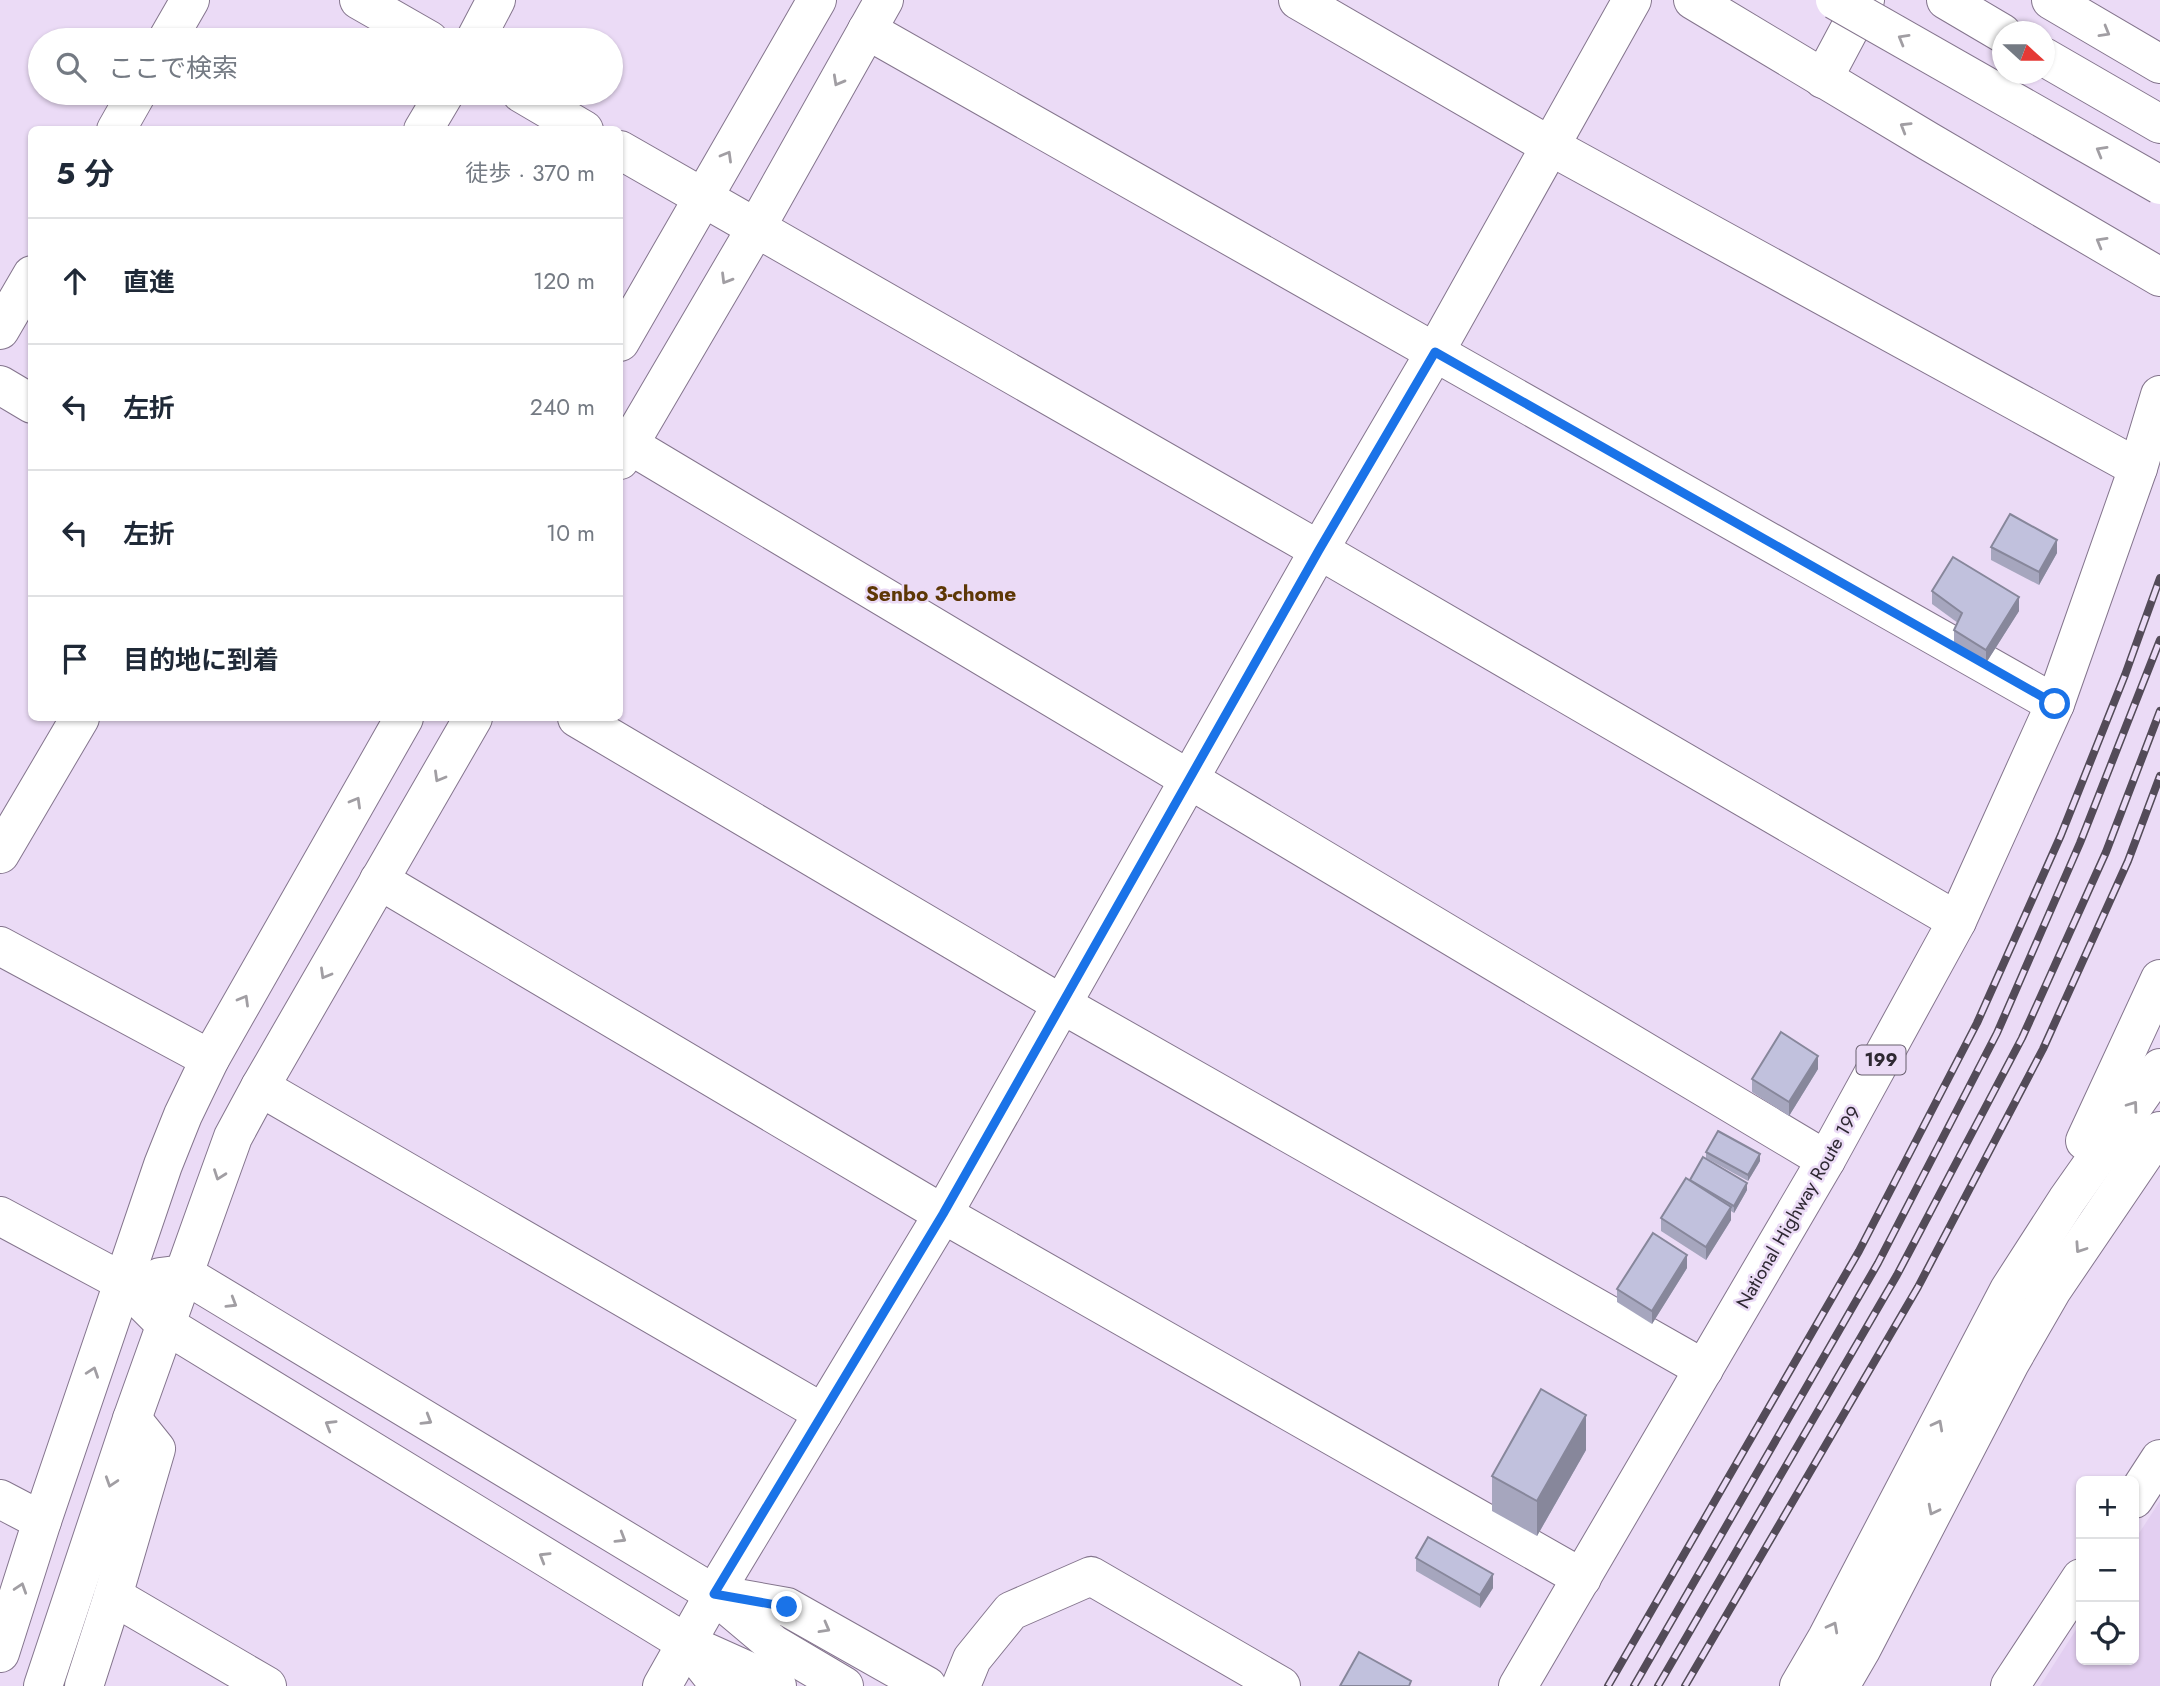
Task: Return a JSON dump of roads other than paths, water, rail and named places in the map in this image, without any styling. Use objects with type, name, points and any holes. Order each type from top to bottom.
[{"type":"main road","points":[[174,28],[190,0]]},
{"type":"main road","points":[[359,0],[408,28]]},
{"type":"main road","points":[[481,28],[496,0]]},
{"type":"main road","points":[[623,337],[817,0]]},
{"type":"main road","points":[[1298,0],[1550,146],[2138,468]]},
{"type":"main road","points":[[662,1686],[714,1594],[943,1214],[1319,550],[1435,352],[1632,0]]},
{"type":"main road","points":[[1693,0],[2160,277]]},
{"type":"main road","points":[[1835,0],[2160,185]]},
{"type":"main road","points":[[1823,79],[1865,0]]},
{"type":"main road","points":[[1946,0],[1992,27]]},
{"type":"main road","points":[[2051,0],[2160,64]]},
{"type":"main road","points":[[1826,1160],[1189,781],[624,452],[756,228],[875,15],[1435,352],[2055,704]]},
{"type":"main road","points":[[2055,63],[2160,124]]},
{"type":"main road","points":[[118,126],[130,105]]},
{"type":"main road","points":[[426,126],[438,105]]},
{"type":"main road","points":[[541,105],[577,126]]},
{"type":"main road","points":[[623,152],[1319,550],[1957,921]]},
{"type":"main road","points":[[0,330],[28,282]]},
{"type":"main road","points":[[0,385],[28,402]]},
{"type":"main road","name":"National Highway Route 199","points":[[1518,1686],[1826,1160],[1957,921],[2055,704],[2138,468],[2160,396]]},
{"type":"main road","points":[[0,854],[78,721]]},
{"type":"main road","points":[[0,1653],[123,1282],[183,1115],[210,1059],[402,721]]},
{"type":"main road","points":[[43,1686],[132,1419],[233,1137],[471,721]]},
{"type":"main road","points":[[583,721],[1063,1004],[1704,1368]]},
{"type":"main road","points":[[379,880],[943,1214],[1582,1578]]},
{"type":"main road","points":[[0,947],[210,1059]]},
{"type":"main road","points":[[1799,1686],[1827,1638],[2010,1290],[2097,1117],[2160,979]]},
{"type":"main road","points":[[2010,1290],[2067,1200],[2160,1068]]},
{"type":"main road","points":[[260,1087],[823,1413]]},
{"type":"main road","points":[[1840,1686],[2010,1363],[2052,1290],[2160,1131]]},
{"type":"main road","points":[[2101,1217],[2160,1148]]},
{"type":"main road","points":[[0,1216],[123,1282],[166,1325],[686,1643],[777,1686]]},
{"type":"main road","points":[[123,1282],[184,1274],[714,1594],[773,1644],[844,1686]]},
{"type":"main road","points":[[84,1686],[156,1449],[132,1419]]},
{"type":"main road","points":[[2139,1491],[2160,1459]]},
{"type":"main road","points":[[0,1499],[42,1521]]},
{"type":"main road","points":[[961,1686],[972,1659],[1011,1611],[1091,1576],[1281,1686]]},
{"type":"main road","points":[[2010,1686],[2076,1586]]},
{"type":"main road","points":[[714,1594],[787,1607],[927,1686]]},
{"type":"main road","points":[[113,1596],[268,1686]]},
{"type":"main road","points":[[686,1643],[720,1686]]},
{"type":"railway","points":[[1608,1686],[1859,1251],[1977,1023],[2061,835],[2125,675],[2160,578]]},
{"type":"railway","points":[[1634,1686],[1878,1263],[1997,1033],[2080,843],[2160,640]]},
{"type":"railway","points":[[1658,1686],[1897,1275],[2022,1038],[2106,852],[2160,711]]},
{"type":"railway","points":[[1685,1686],[1918,1287],[2043,1049],[2128,861],[2160,776]]},
{"type":"district","name":"Senbo 3-chome","points":[[941,594]]}]
